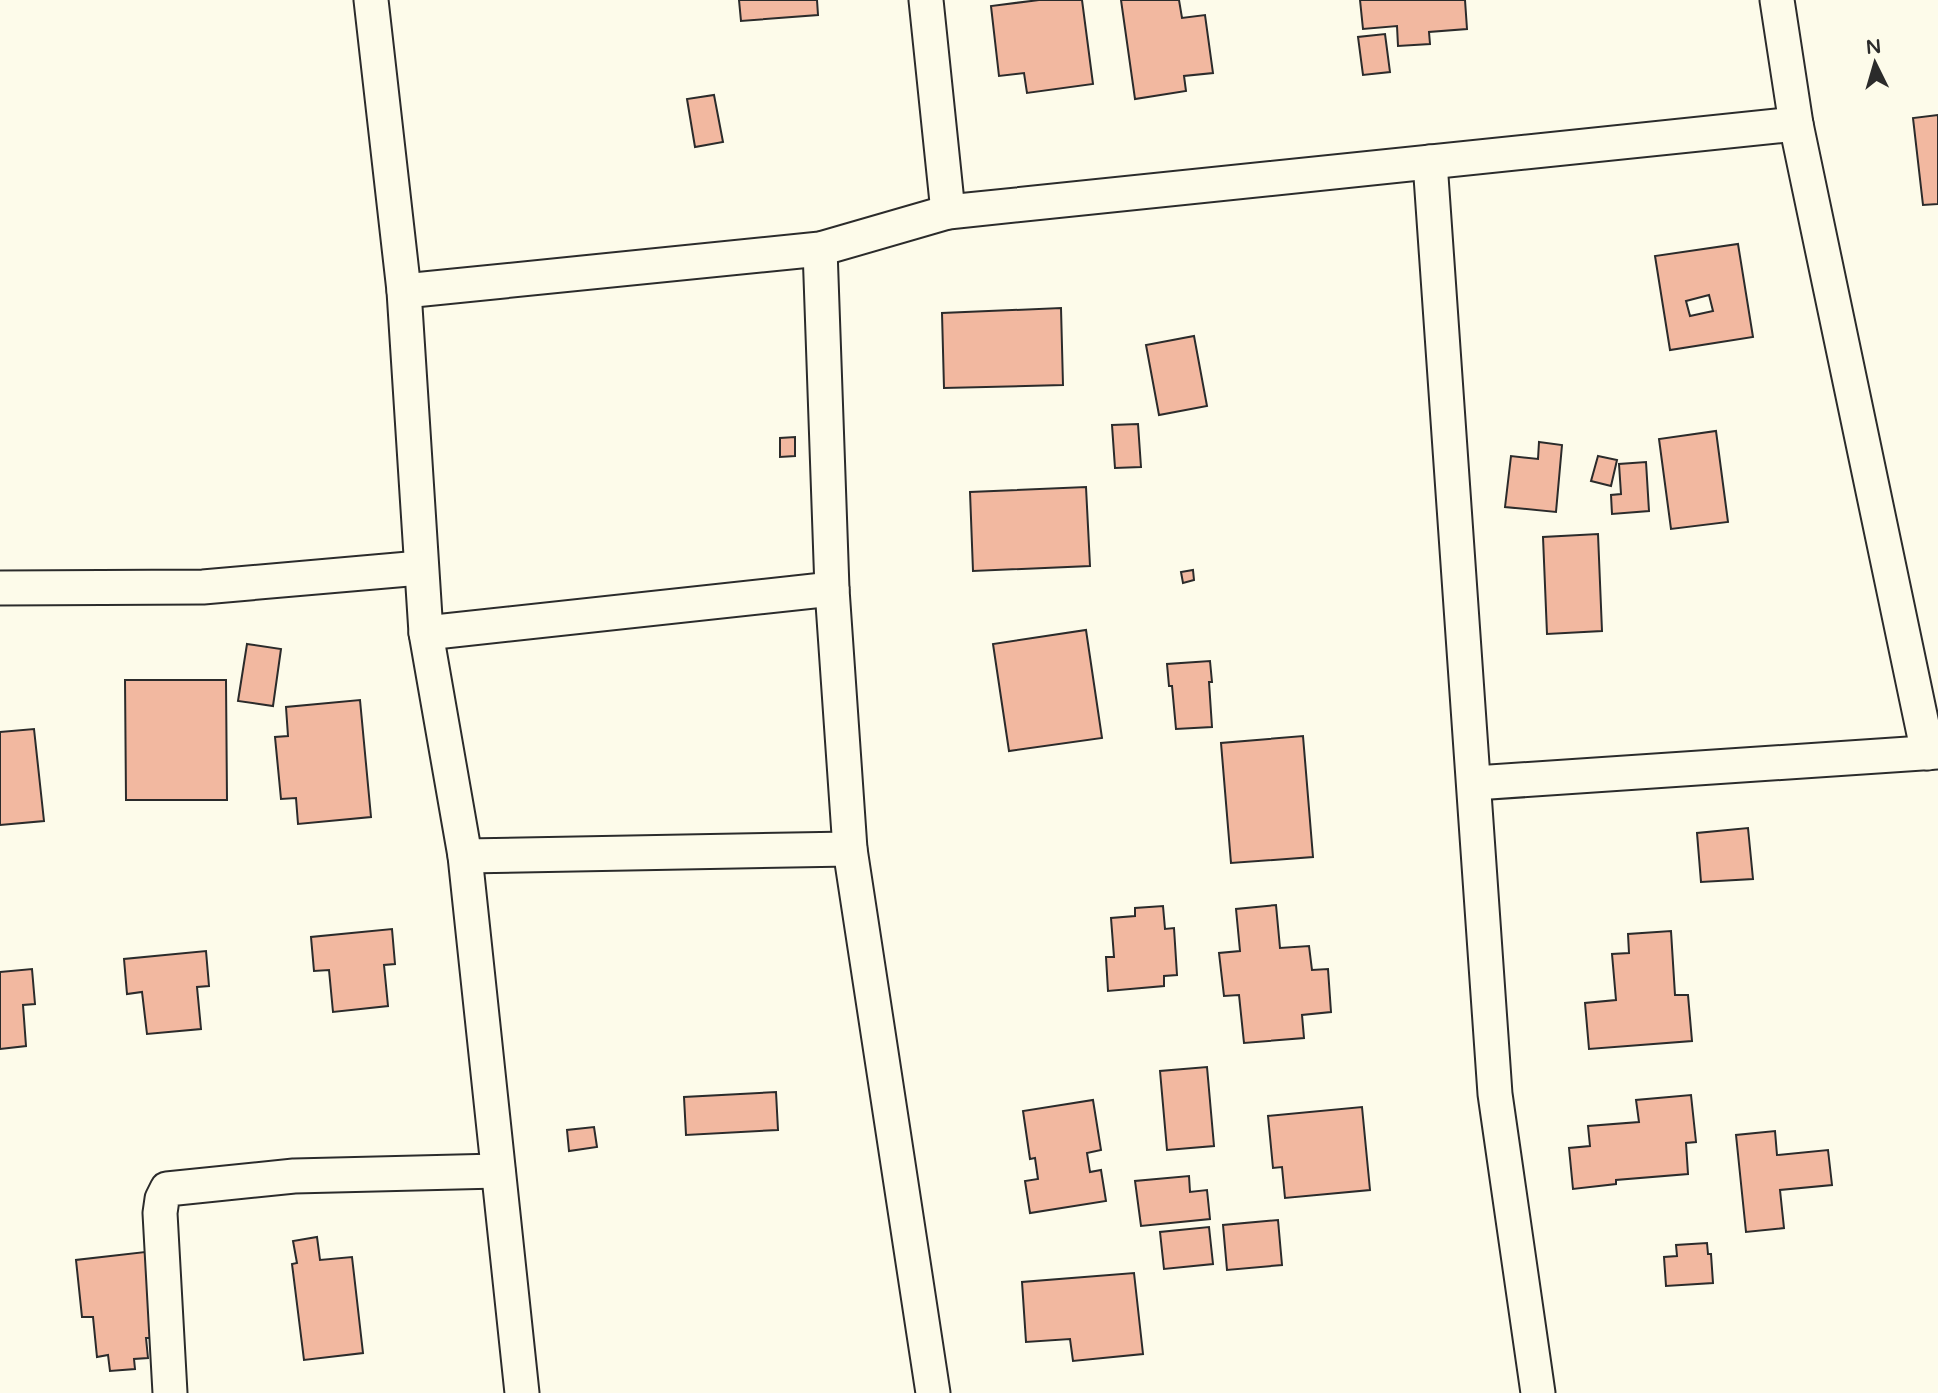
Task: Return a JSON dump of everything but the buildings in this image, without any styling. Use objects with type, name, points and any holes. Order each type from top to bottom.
[{"type":"street","points":[[371,0],[404,291],[426,633],[465,856],[522,1393]]},
{"type":"street","points":[[926,0],[948,212]]},
{"type":"street","points":[[1475,783],[1933,752],[1796,124],[1777,0]]},
{"type":"street","points":[[404,291],[820,249],[948,212],[1796,124]]},
{"type":"street","points":[[1430,162],[1495,1094],[1538,1393]]},
{"type":"street","points":[[820,249],[832,589],[850,849],[933,1393]]},
{"type":"street","points":[[0,588],[203,587],[420,568]]},
{"type":"street","points":[[426,633],[832,589]]},
{"type":"street","points":[[465,856],[850,849]]},
{"type":"street","points":[[170,1393],[160,1213],[167,1189],[294,1176],[498,1171]]}]
